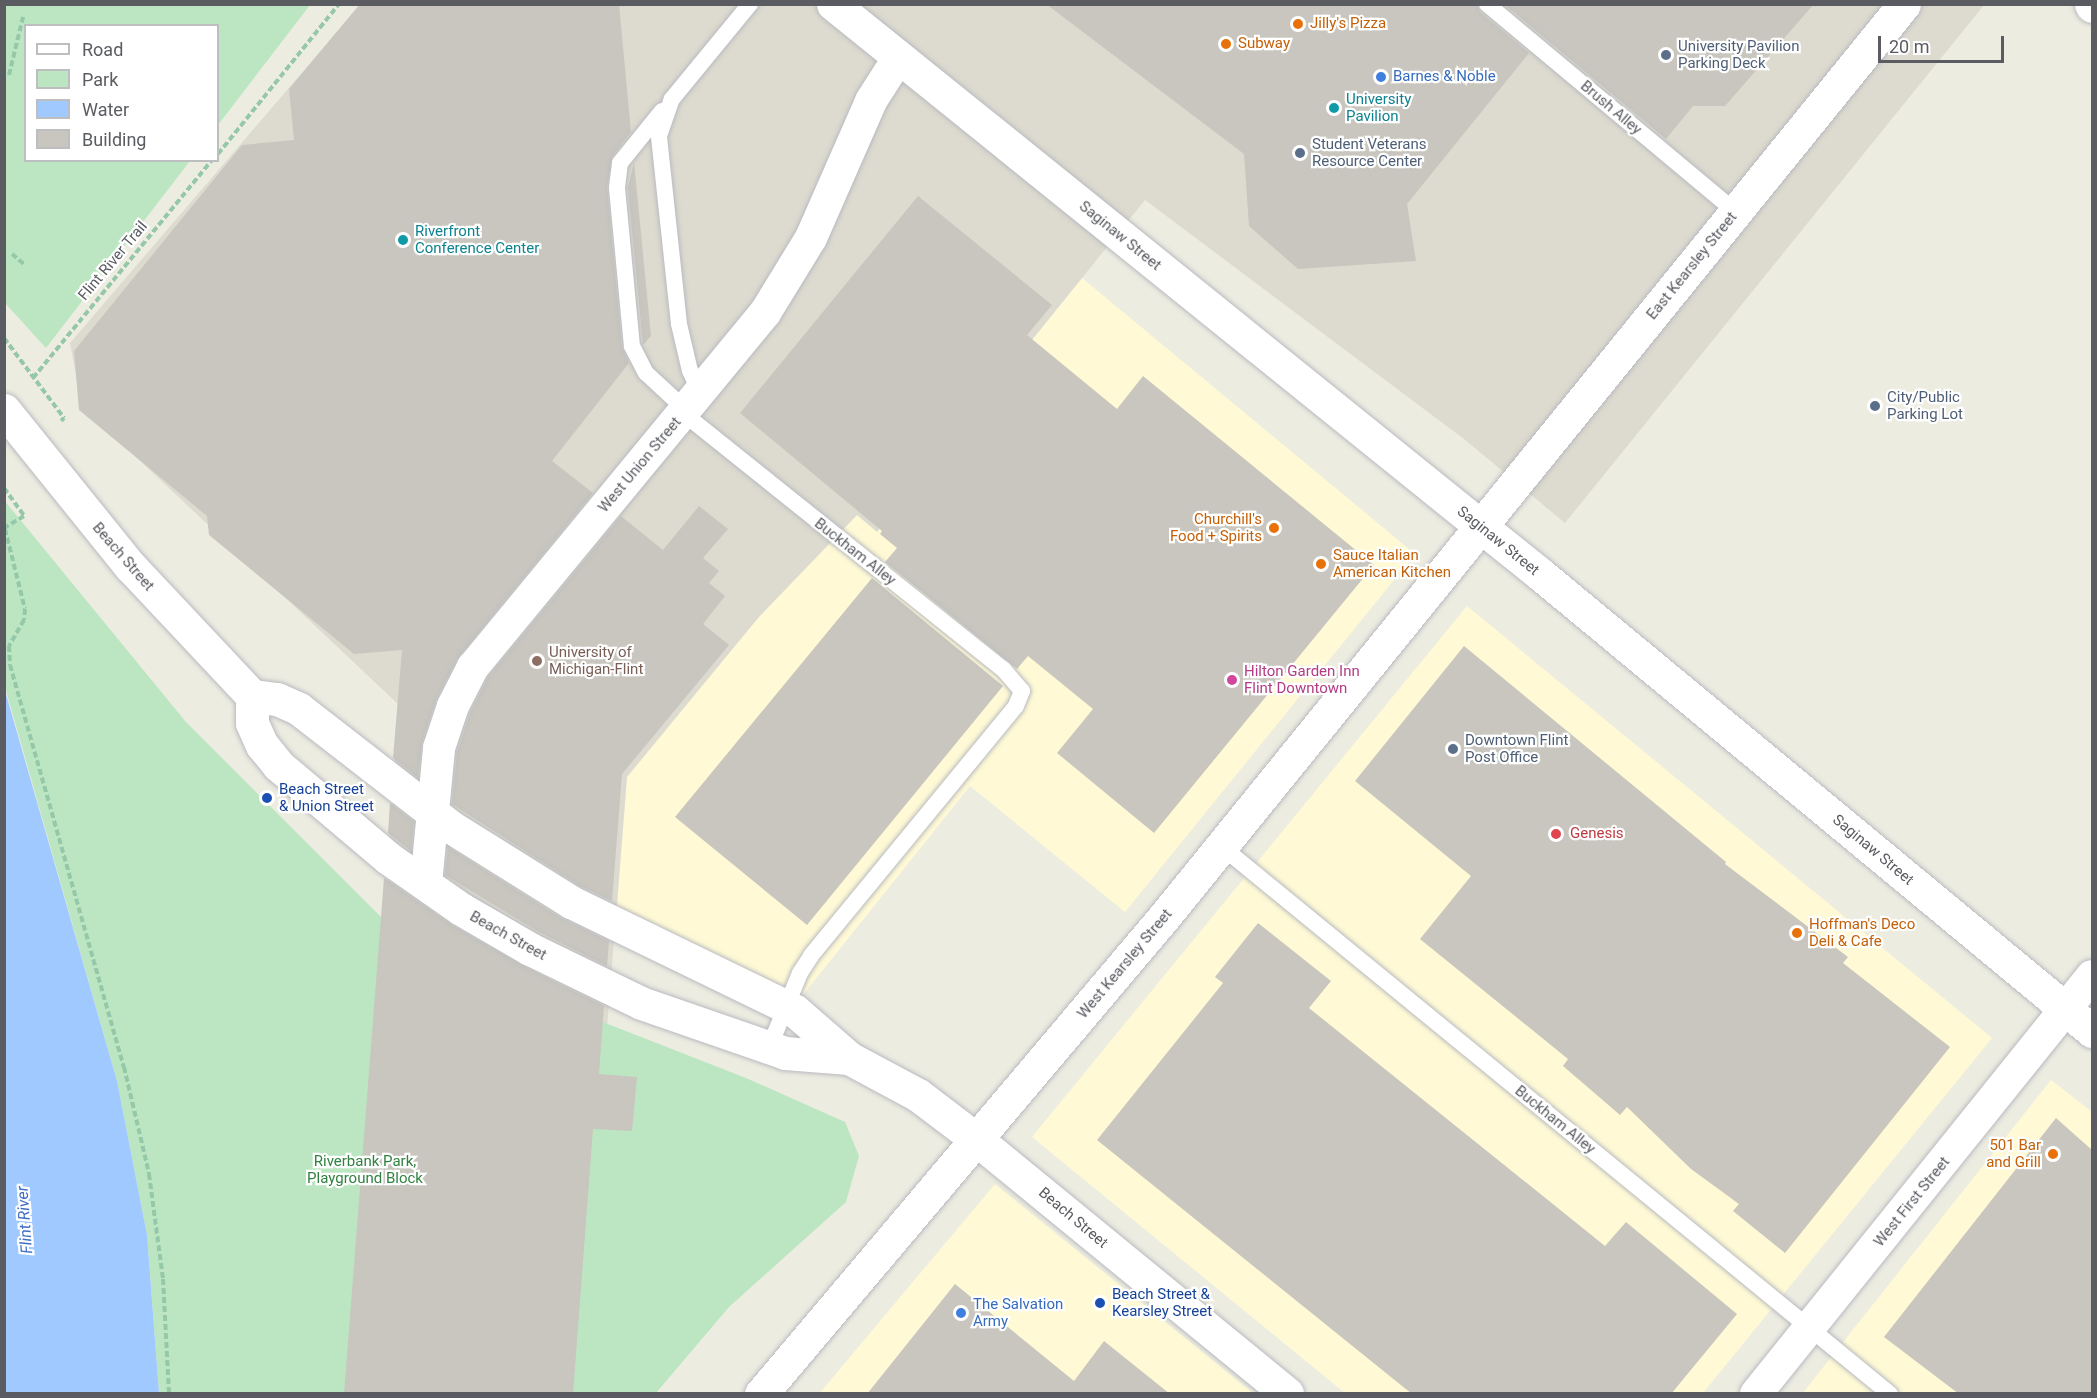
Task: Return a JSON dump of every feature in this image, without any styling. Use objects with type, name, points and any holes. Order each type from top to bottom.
[{"type":"street","name":"Saginaw Street","points":[[833,4],[1481,527],[2092,1030]]},
{"type":"street","name":"East Kearsley Street","points":[[1481,527],[1904,4]]},
{"type":"street","name":"West Union Street","points":[[426,884],[430,812],[445,728],[473,667],[740,344],[801,257],[871,101],[899,57]]},
{"type":"street","name":"Beach Street","points":[[4,410],[130,566],[252,696],[277,699],[299,709],[430,812],[581,907],[786,1005],[814,1025],[849,1058],[918,1095],[976,1139],[1287,1394]]},
{"type":"street","name":"West Kearsley Street","points":[[761,1394],[976,1139],[1025,1086],[1481,527]]},
{"type":"street","name":"Beach Street","points":[[252,696],[252,723],[269,754],[358,834],[461,909],[611,990],[769,1048],[808,1057],[849,1058]]},
{"type":"street","name":"West First Street","points":[[1756,1394],[2067,1010],[2092,976]]},
{"type":"lane","name":"Buckham Alley","points":[[750,4],[620,163],[617,188],[632,346],[646,374],[689,405],[1004,669],[1022,693],[1004,721],[811,956],[786,1005]]},
{"type":"lane","name":"Brush Alley","points":[[1487,4],[1736,212]]},
{"type":"lane","points":[[672,99],[660,125],[658,145],[679,324],[690,371],[689,405]]},
{"type":"lane","name":"Buckham Alley","points":[[1221,846],[1890,1394]]},
{"type":"lane","points":[[769,1048],[786,1005]]},
{"type":"path","points":[[219,153],[339,4]]},
{"type":"path","points":[[9,75],[23,17]]},
{"type":"path","name":"Flint River Trail","points":[[33,378],[210,162]]},
{"type":"path","points":[[12,254],[25,265]]},
{"type":"path","points":[[4,338],[64,418],[57,424]]},
{"type":"path","points":[[4,488],[24,516],[5,528],[25,609],[24,620],[9,646],[10,665],[124,1067],[147,1164],[163,1279],[169,1394]]},
{"type":"shaded area","name":"University of Michigan-Flint","points":[[360,5],[1984,5],[1565,523],[1464,439],[1145,200],[877,532],[857,515],[758,618],[627,777],[578,1393],[349,1393],[399,705],[82,406],[70,343]]},
{"type":"shaded area","points":[[1082,278],[1415,554],[1125,912],[970,786],[802,996],[617,909],[627,777],[758,618],[857,515],[877,531]]},
{"type":"shaded area","points":[[1467,606],[1992,1038],[1703,1393],[1345,1393],[1032,1137]]},
{"type":"shaded area","points":[[2051,1080],[2092,1112],[2092,1393],[1802,1394]]},
{"type":"shaded area","points":[[995,1184],[1253,1393],[819,1394]]},
{"type":"green space","points":[[5,4],[310,5],[219,124],[219,24],[24,24],[24,162],[189,162],[46,348],[5,303]]},
{"type":"green space","name":"Riverbank Park, Playground Block","points":[[4,500],[186,722],[411,947],[746,1078],[845,1122],[859,1156],[846,1202],[729,1307],[656,1393],[159,1393],[147,1235],[117,1081],[5,687]]},
{"type":"water","name":"Flint River","points":[[4,687],[117,1081],[147,1235],[159,1393],[5,1393]]},
{"type":"building","name":"Riverfront Conference Center","points":[[360,4],[619,4],[631,132],[612,157],[607,187],[622,347],[629,363],[552,461],[593,493],[457,659],[437,698],[422,742],[418,778],[393,758],[402,650],[354,654],[209,535],[207,516],[79,410],[74,351],[242,145],[294,140],[289,89]]},
{"type":"building","name":"University Pavilion","points":[[1046,4],[1477,4],[1480,12],[1529,53],[1407,204],[1416,261],[1298,269],[1249,226],[1244,154]]},
{"type":"building","name":"University Pavilion Parking Deck","points":[[1504,4],[1814,4],[1725,106],[1693,106],[1666,139]]},
{"type":"building","points":[[634,162],[651,336],[643,345],[628,188]]},
{"type":"building","points":[[918,196],[1052,305],[1027,335],[1117,409],[1143,376],[1374,565],[1154,833],[1057,753],[1093,709],[1028,656],[1017,669],[885,562],[897,548],[880,534],[882,531],[740,413]]},
{"type":"building","points":[[699,506],[728,529],[703,558],[719,571],[709,583],[725,596],[703,624],[729,645],[622,774],[612,901],[580,886],[452,804],[457,752],[470,713],[488,677],[621,516],[663,550]]},
{"type":"building","points":[[872,578],[1003,686],[807,925],[675,817]]},
{"type":"building","points":[[1464,646],[1726,862],[1725,864],[1848,957],[1843,963],[1950,1047],[1785,1253],[1733,1211],[1739,1204],[1691,1169],[1627,1107],[1620,1115],[1563,1066],[1568,1059],[1420,939],[1471,876],[1355,781]]},
{"type":"building","points":[[390,803],[414,822],[411,851],[388,833]]},
{"type":"building","points":[[448,847],[561,918],[609,941],[607,966],[539,932],[445,875]]},
{"type":"building","points":[[384,878],[452,925],[521,965],[604,1006],[599,1074],[637,1077],[632,1131],[593,1129],[573,1394],[344,1394]]},
{"type":"building","points":[[1258,923],[1331,981],[1309,1008],[1605,1246],[1626,1222],[1737,1314],[1671,1394],[1412,1394],[1097,1140],[1223,983],[1215,977]]},
{"type":"building","name":"501 Bar and Grill","points":[[2056,1118],[2092,1150],[2092,1394],[1959,1394],[1884,1337]]},
{"type":"building","name":"The Salvation Army","points":[[955,1284],[1074,1381],[1104,1341],[1170,1394],[867,1394]]},
{"type":"place","name":"Jilly's Pizza","points":[[1298,24]]},
{"type":"place","name":"Subway","points":[[1226,44]]},
{"type":"place","name":"University Pavilion Parking Deck","points":[[1666,55]]},
{"type":"place","name":"Barnes & Noble","points":[[1381,77]]},
{"type":"place","name":"University Pavilion","points":[[1334,108]]},
{"type":"place","name":"Student Veterans Resource Center","points":[[1300,153]]},
{"type":"place","name":"Riverfront Conference Center","points":[[403,240]]},
{"type":"place","name":"City/Public Parking Lot","points":[[1875,406]]},
{"type":"place","name":"Churchill's Food + Spirits","points":[[1274,528]]},
{"type":"place","name":"Sauce Italian American Kitchen","points":[[1321,564]]},
{"type":"place","name":"University of Michigan-Flint","points":[[537,661]]},
{"type":"place","name":"Hilton Garden Inn Flint Downtown","points":[[1232,680]]},
{"type":"place","name":"Downtown Flint Post Office","points":[[1453,749]]},
{"type":"place","name":"Beach Street & Union Street","points":[[267,798]]},
{"type":"place","name":"Genesis","points":[[1556,834]]},
{"type":"place","name":"Hoffman's Deco Deli & Cafe","points":[[1797,933]]},
{"type":"place","name":"501 Bar and Grill","points":[[2053,1154]]},
{"type":"place","name":"Beach Street & Kearsley Street","points":[[1100,1303]]},
{"type":"place","name":"The Salvation Army","points":[[961,1313]]}]
